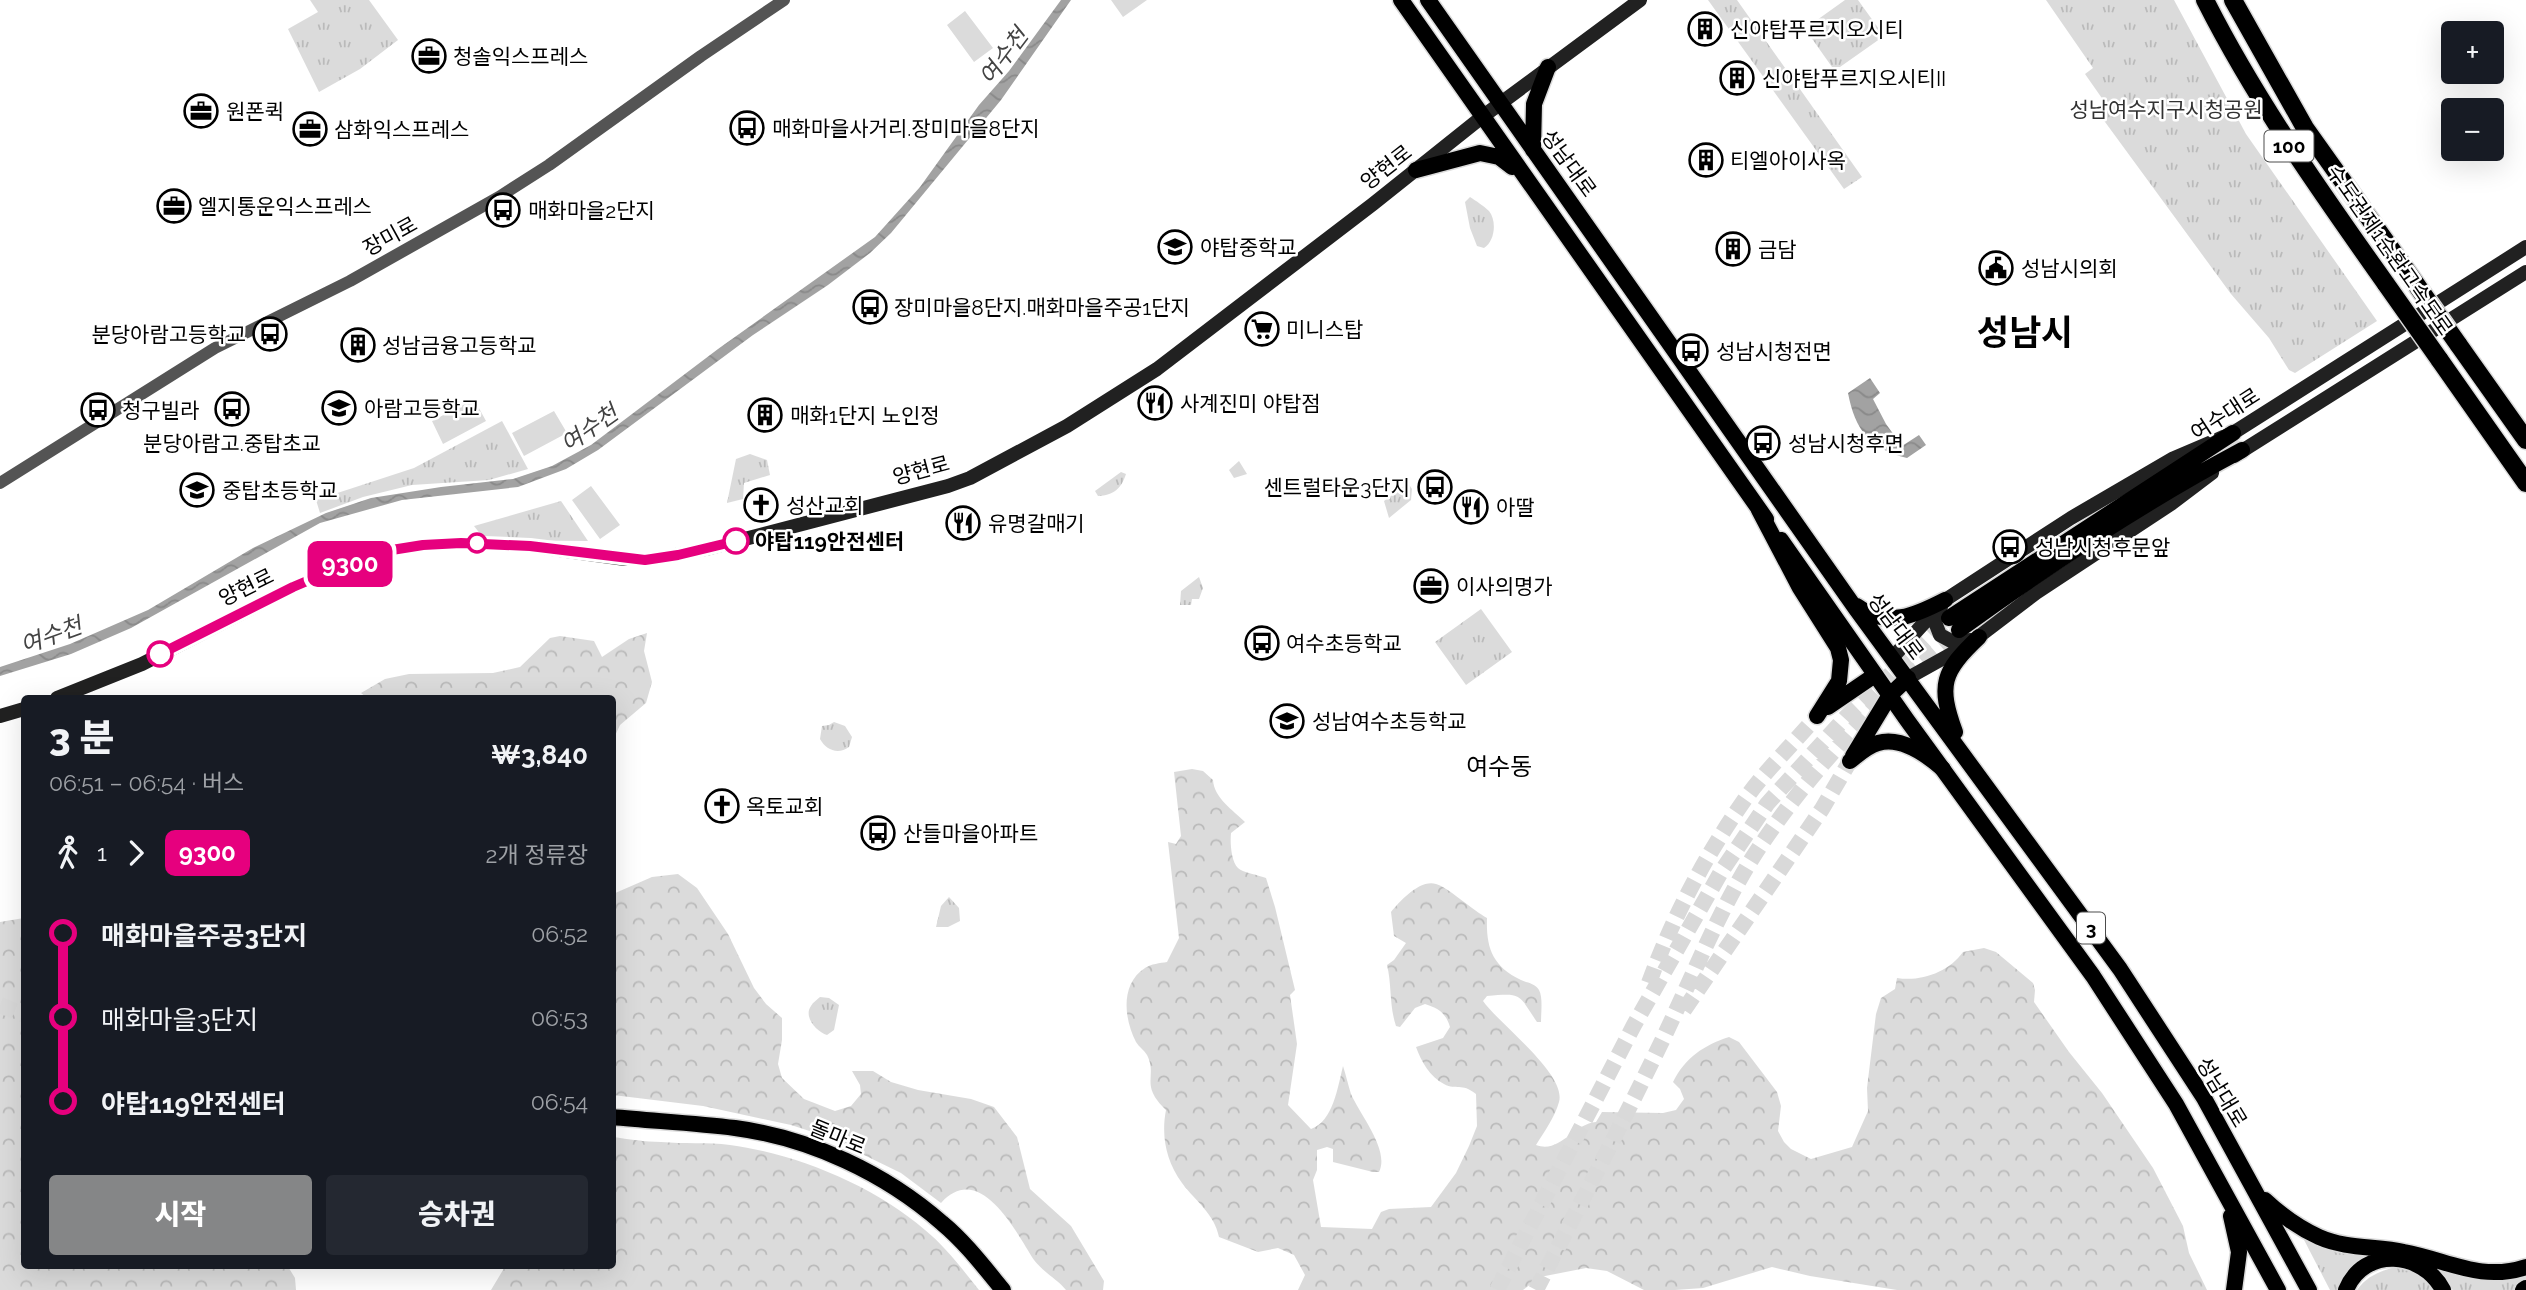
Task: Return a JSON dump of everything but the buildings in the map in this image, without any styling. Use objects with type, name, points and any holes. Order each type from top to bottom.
[{"type":"highway","name":"수도권제1순환고속도로","points":[[2205,0],[2228,47],[2292,152],[2526,483]]},
{"type":"highway","name":"수도권제1순환고속도로","points":[[2233,0],[2305,128],[2526,440]]},
{"type":"main road","name":"성남대로","points":[[1401,0],[1875,675],[2093,976],[2176,1104],[2278,1290]]},
{"type":"main road","name":"성남대로","points":[[1427,0],[1848,597],[2120,969],[2204,1098],[2309,1290]]},
{"type":"main road","name":"양현로","points":[[64,695],[142,664],[293,587],[373,553],[423,545],[461,543],[530,546],[625,559],[654,559],[706,549],[959,482],[1067,426],[1157,369],[1482,117],[1640,0]]},
{"type":"main road","points":[[1533,150],[1532,114],[1549,67]]},
{"type":"main road","points":[[1416,170],[1480,153],[1499,157],[1523,175]]},
{"type":"main road","name":"여수대로","points":[[2526,247],[2233,433],[1954,624],[2012,592],[2173,488],[2242,450],[2526,272]]},
{"type":"main road","points":[[1848,597],[1870,614],[1895,619],[1917,615],[1945,600],[2071,518],[2172,459],[2233,433]]},
{"type":"main road","points":[[1943,769],[1912,747],[1895,742],[1876,743],[1850,761],[1890,695],[1909,678],[1979,637],[2036,593],[2171,504],[2242,450]]},
{"type":"main road","points":[[1759,510],[1800,588],[1838,649],[1841,660],[1839,681],[1817,716],[1875,675],[1945,600]]},
{"type":"main road","points":[[1945,600],[1936,617],[1936,627],[1940,635],[1949,641],[1958,642],[1979,637]]},
{"type":"main road","points":[[1962,751],[1945,704],[1945,685],[1955,664],[1979,637]]},
{"type":"main road","points":[[0,716],[21,710]]},
{"type":"main road","name":"돌마로","points":[[616,1117],[764,1133],[798,1143],[863,1169],[895,1187],[943,1224],[1003,1290]]},
{"type":"main road","points":[[2221,1184],[2236,1231],[2239,1252],[2234,1290]]},
{"type":"main road","points":[[2255,1191],[2299,1226],[2319,1237],[2340,1243],[2403,1251],[2479,1272],[2526,1267]]},
{"type":"main road","points":[[2346,1290],[2358,1273],[2386,1258],[2407,1259],[2424,1268],[2438,1279],[2443,1290]]},
{"type":"street","name":"장미로","points":[[0,483],[215,348],[349,281],[499,197],[549,165],[784,0]]},
{"type":"green space","points":[[310,0],[369,0],[398,40],[360,69],[319,92],[288,29],[318,12]]},
{"type":"green space","points":[[1111,0],[1147,0],[1123,17]]},
{"type":"green space","points":[[1708,0],[1737,0],[1862,177],[1844,189]]},
{"type":"green space","points":[[1845,0],[1858,0],[1884,36],[1840,67],[1832,67],[1808,33],[1810,25]]},
{"type":"green space","name":"성남여수지구시청공원","points":[[2046,0],[2174,0],[2246,134],[2377,321],[2295,373],[2289,370],[2269,338],[2231,294],[2097,111],[2106,104],[2085,74],[2093,68]]},
{"type":"green space","points":[[965,11],[993,48],[974,62],[947,25]]},
{"type":"green space","points":[[1470,197],[1492,215],[1493,236],[1484,248],[1477,246],[1470,228],[1465,202]]},
{"type":"green space","points":[[474,399],[486,421],[443,444],[432,421]]},
{"type":"green space","points":[[554,411],[567,433],[524,456],[512,433]]},
{"type":"green space","points":[[502,421],[528,469],[489,480],[412,485],[363,497],[320,513],[316,500],[414,468]]},
{"type":"green space","points":[[750,454],[767,460],[770,475],[744,483],[743,499],[727,503],[736,459]]},
{"type":"green space","points":[[1239,461],[1247,474],[1234,478],[1229,470]]},
{"type":"green space","points":[[1121,472],[1126,474],[1122,484],[1113,493],[1098,496],[1095,491]]},
{"type":"green space","points":[[1408,483],[1412,489],[1411,500],[1389,518],[1384,501]]},
{"type":"green space","points":[[591,486],[620,525],[600,539],[572,500]]},
{"type":"green space","points":[[561,501],[588,541],[485,540],[474,526]]},
{"type":"green space","points":[[1199,577],[1203,588],[1199,599],[1192,599],[1191,605],[1180,605],[1181,591]]},
{"type":"green space","points":[[1481,609],[1512,652],[1466,685],[1435,642]]},
{"type":"green space","points":[[647,633],[644,651],[652,682],[646,703],[620,725],[616,734],[616,695],[361,693],[385,679],[409,674],[493,673],[520,667],[550,638],[560,636],[594,641],[602,657],[629,639]]},
{"type":"green space","points":[[834,722],[845,726],[852,737],[849,747],[841,751],[826,746],[820,739],[822,726]]},
{"type":"green space","points":[[1192,769],[1203,771],[1213,780],[1220,798],[1245,822],[1231,833],[1234,861],[1240,870],[1266,878],[1275,907],[1295,990],[1290,995],[1297,1044],[1288,1105],[1311,1129],[1318,1125],[1325,1119],[1333,1102],[1343,1066],[1351,1094],[1381,1153],[1379,1172],[1373,1172],[1333,1162],[1333,1149],[1327,1147],[1317,1150],[1317,1170],[1313,1180],[1321,1227],[1372,1229],[1381,1212],[1389,1209],[1431,1207],[1456,1173],[1477,1126],[1476,1094],[1466,1088],[1448,1086],[1439,1081],[1427,1068],[1416,1047],[1443,1038],[1450,1027],[1444,1015],[1438,1009],[1425,1004],[1415,1008],[1400,1027],[1396,1026],[1391,1003],[1387,965],[1406,943],[1394,936],[1391,912],[1411,892],[1430,883],[1446,889],[1487,918],[1490,947],[1497,962],[1511,975],[1539,990],[1541,1022],[1537,1022],[1518,997],[1487,996],[1483,1001],[1543,1064],[1559,1091],[1557,1108],[1536,1145],[1545,1147],[1596,1122],[1602,1112],[1663,1113],[1676,1110],[1684,1099],[1673,1082],[1683,1066],[1703,1048],[1729,1037],[1739,1042],[1777,1092],[1781,1106],[1778,1131],[1791,1149],[1811,1159],[1852,1147],[1868,1111],[1867,1088],[1876,1014],[1881,998],[1895,989],[1897,978],[1934,974],[1950,965],[1963,952],[1984,948],[1996,952],[2033,983],[2034,1002],[2102,1093],[2153,1168],[2183,1226],[2189,1253],[2207,1290],[1897,1290],[1772,1267],[1703,1288],[1675,1290],[1644,1290],[1607,1271],[1586,1268],[1540,1277],[1523,1290],[1298,1290],[1305,1275],[1294,1255],[1278,1248],[1258,1252],[1219,1237],[1209,1214],[1177,1175],[1166,1148],[1166,1110],[1153,1094],[1150,1063],[1136,1042],[1129,1023],[1127,1002],[1131,983],[1145,968],[1167,962],[1179,938],[1168,842],[1176,844],[1181,836],[1174,772]]},
{"type":"green space","points":[[678,874],[697,888],[728,934],[754,988],[766,1004],[782,1018],[778,1064],[782,1078],[804,1099],[835,1111],[851,1106],[861,1094],[860,1085],[852,1071],[873,1071],[891,1082],[918,1090],[971,1099],[994,1107],[1017,1137],[1030,1189],[1071,1226],[1104,1281],[1103,1290],[1066,1290],[1034,1260],[1007,1218],[983,1195],[969,1190],[955,1192],[941,1203],[901,1173],[825,1136],[791,1125],[703,1106],[616,1095],[616,893],[652,877]]},
{"type":"green space","points":[[949,897],[959,908],[960,921],[948,927],[936,927],[941,906]]},
{"type":"green space","points":[[21,918],[21,1269],[289,1269],[295,1278],[296,1290],[0,1290],[0,922]]},
{"type":"green space","points":[[820,997],[829,998],[839,1005],[834,1030],[827,1035],[815,1027],[809,1015],[812,1005]]},
{"type":"green space","points":[[616,1137],[756,1149],[833,1174],[859,1186],[905,1214],[947,1251],[979,1290],[491,1290],[504,1269],[616,1269]]},
{"type":"green space","points":[[2302,1236],[2328,1249],[2380,1254],[2339,1290],[2330,1290]]},
{"type":"green space","points":[[2433,1266],[2479,1277],[2501,1278],[2526,1274],[2526,1283],[2517,1290],[2453,1290]]},
{"type":"green space","points":[[2396,1267],[2418,1274],[2434,1290],[2357,1290],[2374,1275]]},
{"type":"water","points":[[1061,0],[1071,0],[1001,100],[891,233],[828,285],[753,335],[598,450],[566,469],[518,487],[402,500],[320,523],[131,628],[71,654],[0,676],[0,667],[70,644],[148,610],[253,548],[326,513],[371,498],[513,479],[552,466],[591,445],[718,349],[875,237],[920,187],[979,105],[1009,71]]},
{"type":"water","points":[[1870,378],[1880,393],[1873,399],[1902,446],[1919,435],[1926,445],[1907,458],[1874,443],[1866,436],[1855,418],[1848,393]]},
{"type":"tunnel","points":[[1497,1290],[1634,1025],[1721,872],[1767,804],[1845,718],[1946,621]]},
{"type":"tunnel","points":[[1904,677],[1959,630]]},
{"type":"tunnel","points":[[1536,1290],[1661,1043],[1740,879],[1799,792],[1888,693]]},
{"type":"tunnel","points":[[1649,983],[1679,912],[1729,823],[1760,780],[1817,716]]},
{"type":"tunnel","points":[[1684,1010],[1822,809],[1850,761]]},
{"type":"tunnel","points":[[0,1005],[21,1014]]},
{"type":"bus line","name":"9300","points":[[160,654],[293,587],[373,553],[446,543],[500,544],[645,560],[736,541]]},
{"type":"place","name":"신야탑푸르지오시티","points":[[1705,29]]},
{"type":"place","name":"청솔익스프레스","points":[[429,56]]},
{"type":"place","name":"신야탑푸르지오시티II","points":[[1737,78]]},
{"type":"place","name":"원폰퀵","points":[[201,111]]},
{"type":"place","name":"매화마을사거리.장미마을8단지","points":[[747,128]]},
{"type":"place","name":"삼화익스프레스","points":[[310,129]]},
{"type":"place","name":"티엘아이사옥","points":[[1706,160]]},
{"type":"place","name":"엘지통운익스프레스","points":[[174,206]]},
{"type":"place","name":"매화마을2단지","points":[[503,210]]},
{"type":"place","name":"야탑중학교","points":[[1175,247]]},
{"type":"place","name":"금담","points":[[1733,249]]},
{"type":"place","name":"성남시의회","points":[[1996,268]]},
{"type":"place","name":"장미마을8단지.매화마을주공1단지","points":[[870,307]]},
{"type":"place","name":"미니스탑","points":[[1262,329]]},
{"type":"place","name":"분당아람고등학교","points":[[270,334]]},
{"type":"place","name":"성남금융고등학교","points":[[358,345]]},
{"type":"place","name":"성남시청전면","points":[[1691,351]]},
{"type":"place","name":"사계진미 야탑점","points":[[1155,403]]},
{"type":"place","name":"아람고등학교","points":[[339,408]]},
{"type":"place","name":"분당아람고.중탑초교","points":[[232,409]]},
{"type":"place","name":"청구빌라","points":[[98,410]]},
{"type":"place","name":"매화1단지 노인정","points":[[765,415]]},
{"type":"place","name":"성남시청후면","points":[[1763,443]]},
{"type":"place","name":"센트럴타운3단지","points":[[1435,487]]},
{"type":"place","name":"중탑초등학교","points":[[197,490]]},
{"type":"place","name":"성산교회","points":[[761,505]]},
{"type":"place","name":"아딸","points":[[1471,507]]},
{"type":"place","name":"유명갈매기","points":[[963,523]]},
{"type":"place","name":"야탑119안전센터","points":[[736,541]]},
{"type":"place","name":"성남시청후문앞","points":[[2010,547]]},
{"type":"place","name":"이사의명가","points":[[1431,586]]},
{"type":"place","name":"여수초등학교","points":[[1262,643]]},
{"type":"place","name":"성남여수초등학교","points":[[1287,721]]},
{"type":"place","name":"옥토교회","points":[[722,806]]},
{"type":"place","name":"산들마을아파트","points":[[878,833]]},
{"type":"district","name":"성남시","points":[[2025,332]]},
{"type":"district","name":"여수동","points":[[1499,766]]},
{"type":"water label","name":"여수천","points":[[1003,56]]},
{"type":"water label","name":"여수천","points":[[589,428]]},
{"type":"water label","name":"여수천","points":[[51,635]]}]
